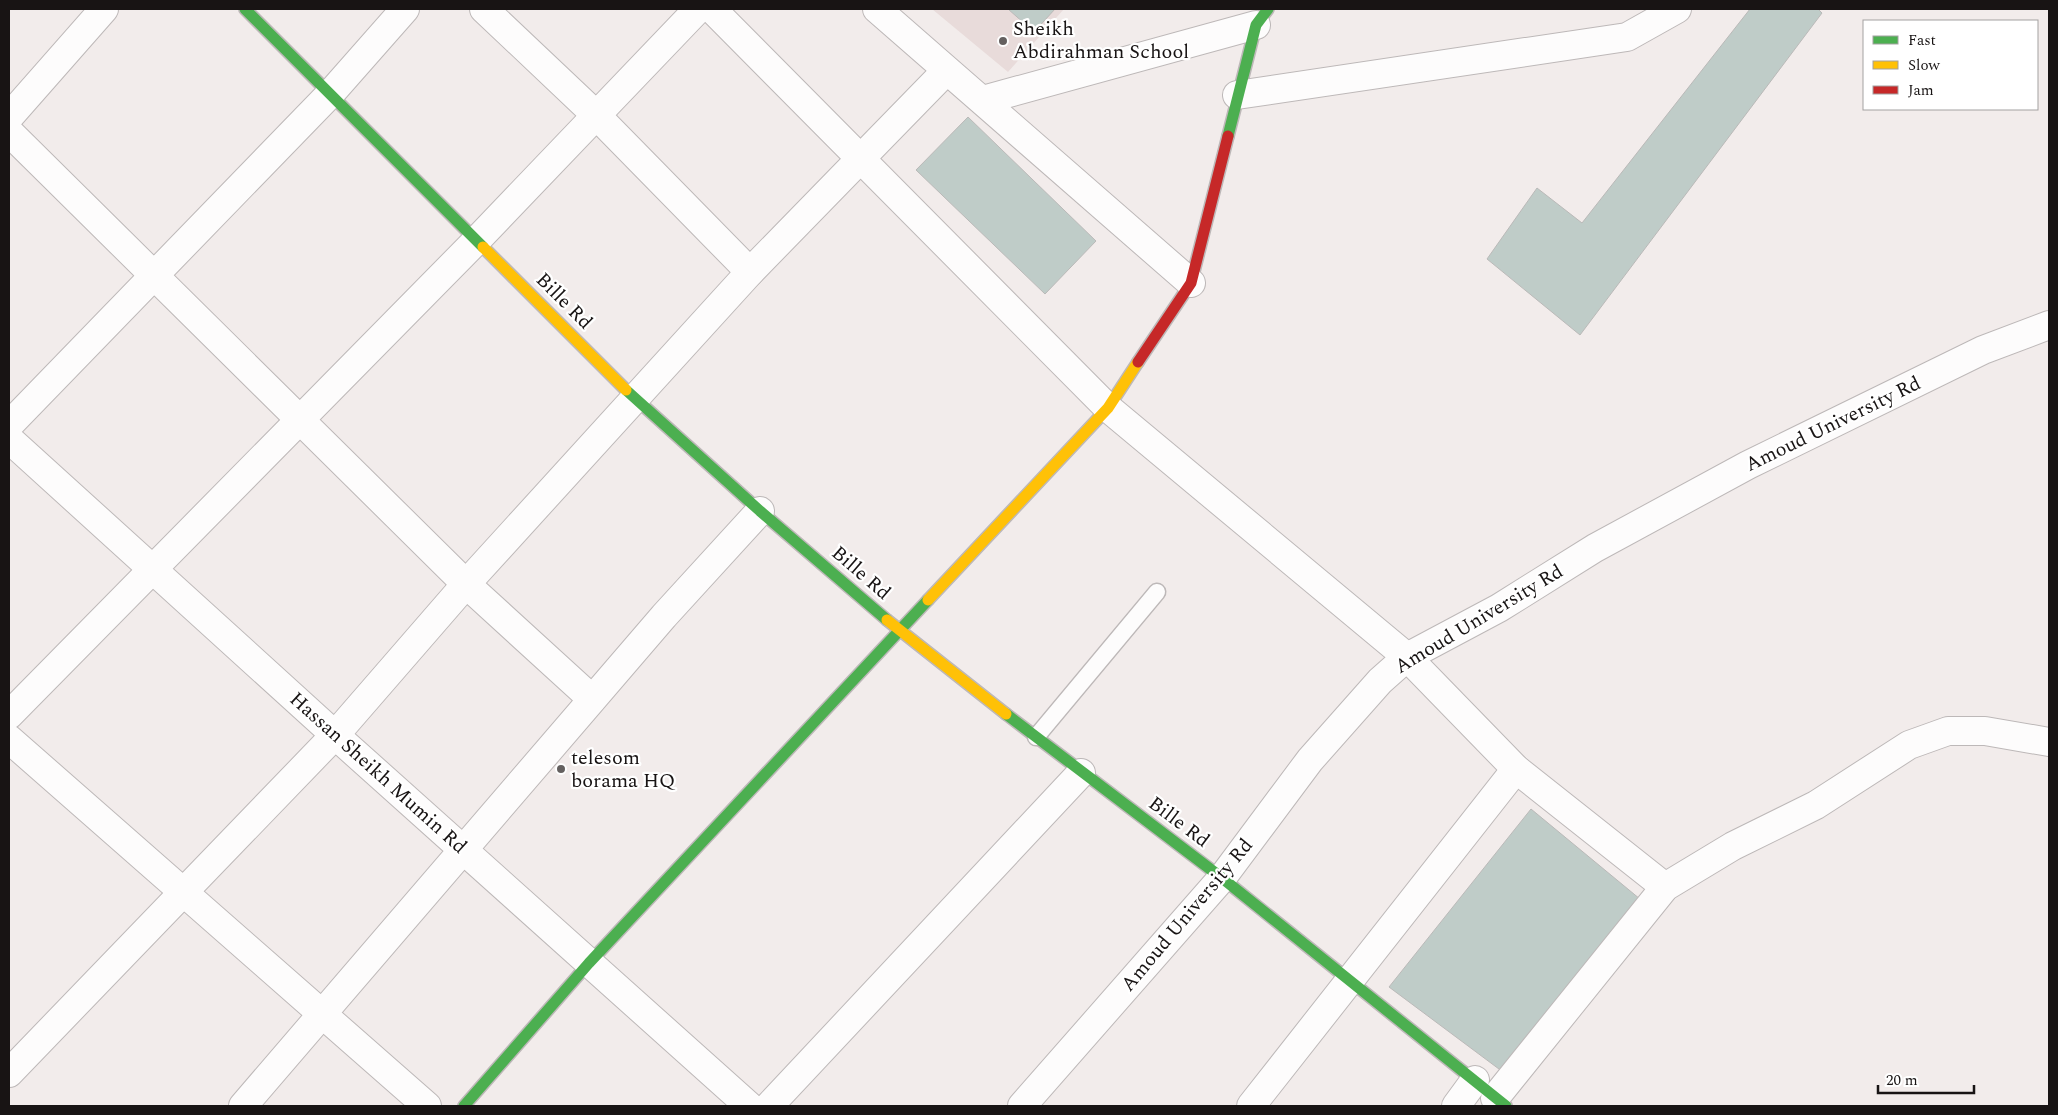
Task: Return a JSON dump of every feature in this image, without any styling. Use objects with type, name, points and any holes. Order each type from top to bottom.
[{"type":"street","points":[[9,117],[104,9]]},
{"type":"street","name":"Bille Rd","points":[[245,9],[331,92],[634,399],[760,511],[901,632],[1082,773],[1222,878],[1500,1102]]},
{"type":"street","points":[[9,425],[331,92],[405,9]]},
{"type":"street","points":[[484,9],[596,115],[750,272]]},
{"type":"street","points":[[9,715],[478,240],[698,9]]},
{"type":"street","points":[[712,9],[1108,408],[1407,657],[1516,769],[1665,887]]},
{"type":"street","points":[[877,9],[1191,283]]},
{"type":"street","points":[[1237,95],[1627,37],[1676,9]]},
{"type":"street","points":[[983,100],[1262,17]]},
{"type":"street","points":[[464,1106],[589,964],[901,632],[1108,408],[1191,283],[1237,95],[1262,17]]},
{"type":"street","points":[[9,1073],[335,736],[466,584],[750,272],[946,71]]},
{"type":"street","points":[[9,132],[466,584],[592,699]]},
{"type":"street","name":"Amoud University Rd","points":[[1022,1106],[1222,878],[1310,760],[1380,681],[1407,657],[1499,608],[1595,548],[1748,465],[1983,350],[2049,325]]},
{"type":"street","name":"Hassan Sheikh Mumin Rd","points":[[9,439],[335,736],[749,1106]]},
{"type":"street","points":[[243,1106],[592,699],[760,511]]},
{"type":"street","points":[[1500,1102],[1665,887],[1733,846],[1816,805],[1909,745],[1948,731],[1986,731],[2049,742]]},
{"type":"street","points":[[9,739],[427,1106]]},
{"type":"street","points":[[1251,1106],[1516,769]]},
{"type":"street","points":[[769,1106],[1082,773]]},
{"type":"street","points":[[1456,1106],[1475,1080]]},
{"type":"lane","points":[[1036,737],[1157,592]]},
{"type":"shaded area","name":"Sheikh Abdirahman School","points":[[932,9],[1064,9],[1008,72]]},
{"type":"building","points":[[1008,9],[1055,9],[1034,32]]},
{"type":"building","points":[[1750,9],[1818,9],[1822,13],[1580,335],[1487,259],[1537,188],[1582,223]]},
{"type":"building","points":[[968,117],[1096,241],[1045,294],[916,170]]},
{"type":"building","points":[[1531,809],[1646,904],[1511,1078],[1389,987]]},
{"type":"traffic: fast","points":[[245,9],[483,247]]},
{"type":"traffic: fast","points":[[1228,136],[1256,25],[1268,9]]},
{"type":"traffic: fast","points":[[626,390],[760,511],[887,620]]},
{"type":"traffic: fast","points":[[464,1106],[589,963],[928,600]]},
{"type":"traffic: fast","points":[[1006,714],[1222,878],[1506,1106]]},
{"type":"traffic: slow","points":[[483,247],[626,390]]},
{"type":"traffic: slow","points":[[928,600],[1108,408],[1138,362]]},
{"type":"traffic: slow","points":[[887,620],[1006,714]]},
{"type":"traffic: jam","points":[[1138,362],[1191,283],[1228,136]]},
{"type":"place","name":"Sheikh Abdirahman School","points":[[1003,41]]},
{"type":"place","name":"telesom borama HQ","points":[[561,769]]}]
